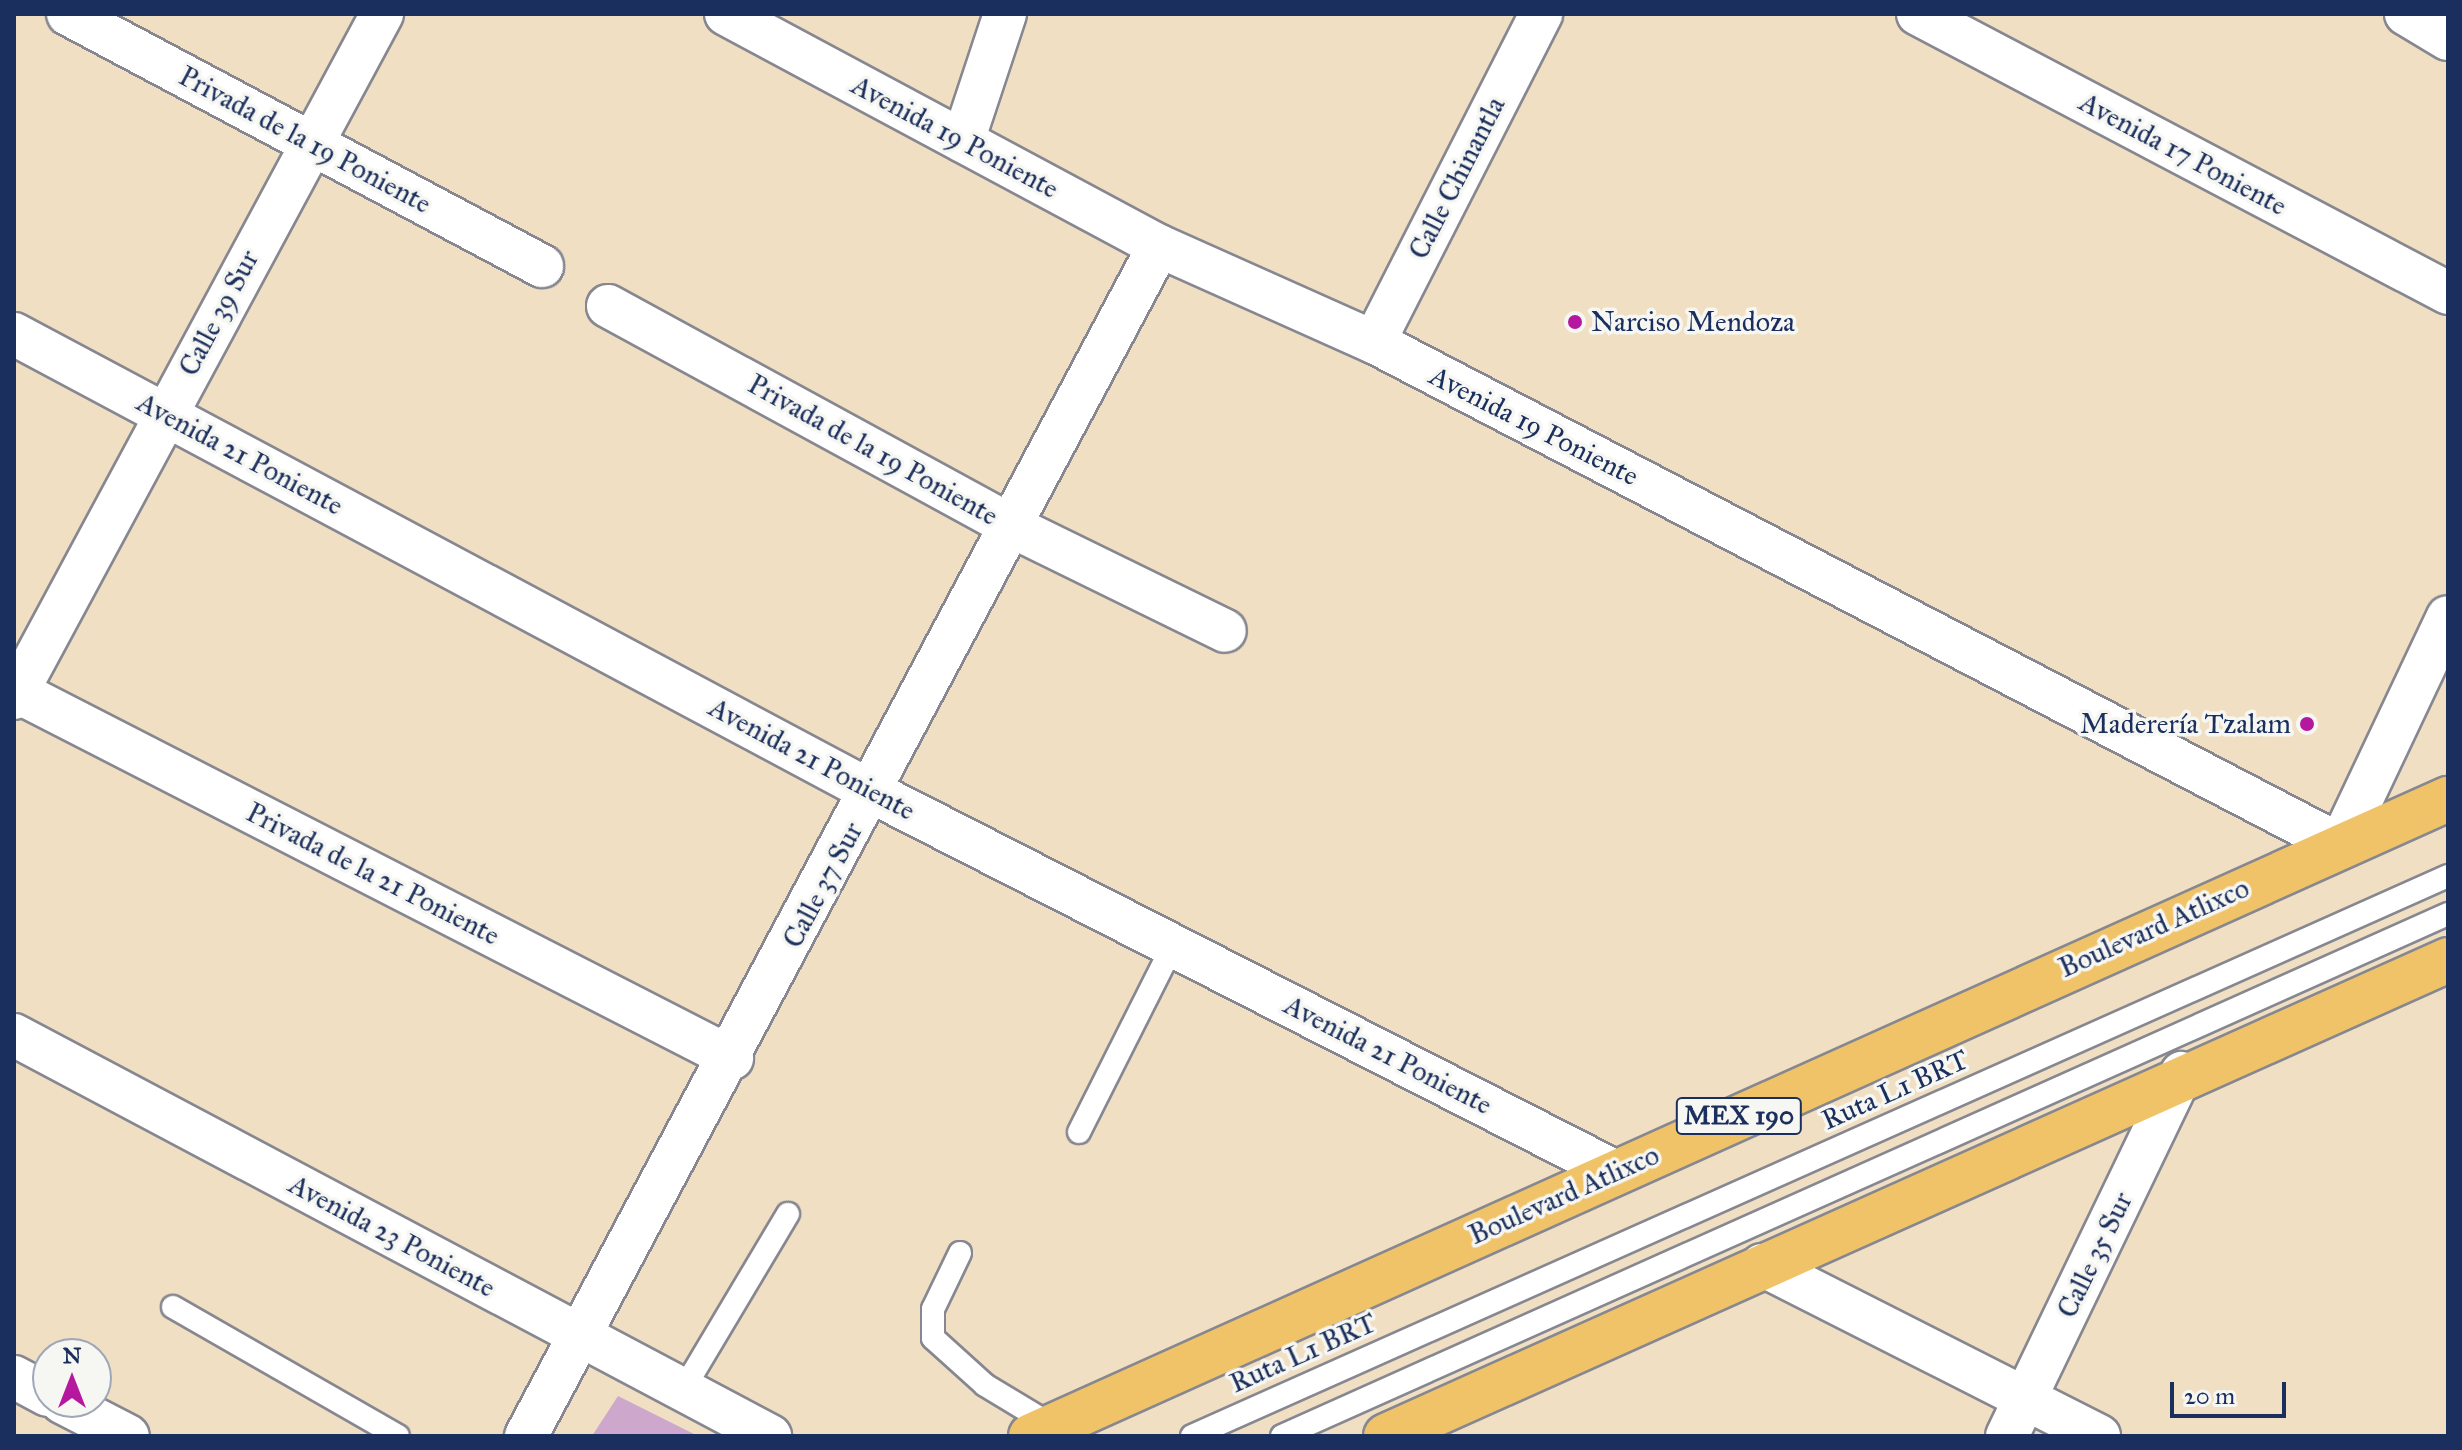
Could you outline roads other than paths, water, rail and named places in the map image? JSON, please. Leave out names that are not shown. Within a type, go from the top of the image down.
[{"type":"main road","name":"Boulevard Atlixco","points":[[1042,1431],[2448,799]]},
{"type":"main road","points":[[1386,1436],[2182,1073],[2448,960]]},
{"type":"street","name":"Privada de la 19 Poniente","points":[[68,14],[542,266]]},
{"type":"street","name":"Calle 39 Sur","points":[[15,693],[310,142],[382,14]]},
{"type":"street","name":"Avenida 19 Poniente","points":[[726,14],[1159,246],[1374,342],[2340,845]]},
{"type":"street","points":[[963,141],[1005,14]]},
{"type":"street","name":"Calle Chinantla","points":[[1374,342],[1541,14]]},
{"type":"street","name":"Avenida 17 Poniente","points":[[1918,14],[2448,293]]},
{"type":"street","points":[[2406,14],[2448,39]]},
{"type":"street","name":"Calle 37 Sur","points":[[526,1436],[578,1334],[732,1058],[1159,246]]},
{"type":"street","name":"Privada de la 19 Poniente","points":[[608,306],[1011,526],[1225,631]]},
{"type":"street","name":"Avenida 21 Poniente","points":[[14,334],[872,792],[1616,1172]]},
{"type":"street","points":[[2340,845],[2448,617]]},
{"type":"street","name":"Privada de la 21 Poniente","points":[[15,693],[732,1058]]},
{"type":"street","name":"Avenida 23 Poniente","points":[[14,1035],[770,1436]]},
{"type":"street","name":"Calle 35 Sur","points":[[2007,1436],[2182,1073]]},
{"type":"street","points":[[1762,1265],[2028,1397],[2099,1436]]},
{"type":"street","points":[[14,1377],[32,1387]]},
{"type":"street","points":[[93,1418],[128,1436]]},
{"type":"lane","name":"Ruta L1 BRT","points":[[1192,1436],[2448,876]]},
{"type":"lane","points":[[1282,1436],[2448,914]]},
{"type":"lane","points":[[1079,1132],[1173,945]]},
{"type":"lane","points":[[683,1390],[788,1214]]},
{"type":"lane","points":[[960,1253],[933,1309],[933,1338],[973,1376],[1042,1431]]},
{"type":"lane","points":[[173,1307],[398,1436]]},
{"type":"place","name":"Narciso Mendoza","points":[[1575,322]]},
{"type":"place","name":"Maderería Tzalam","points":[[2307,724]]}]
